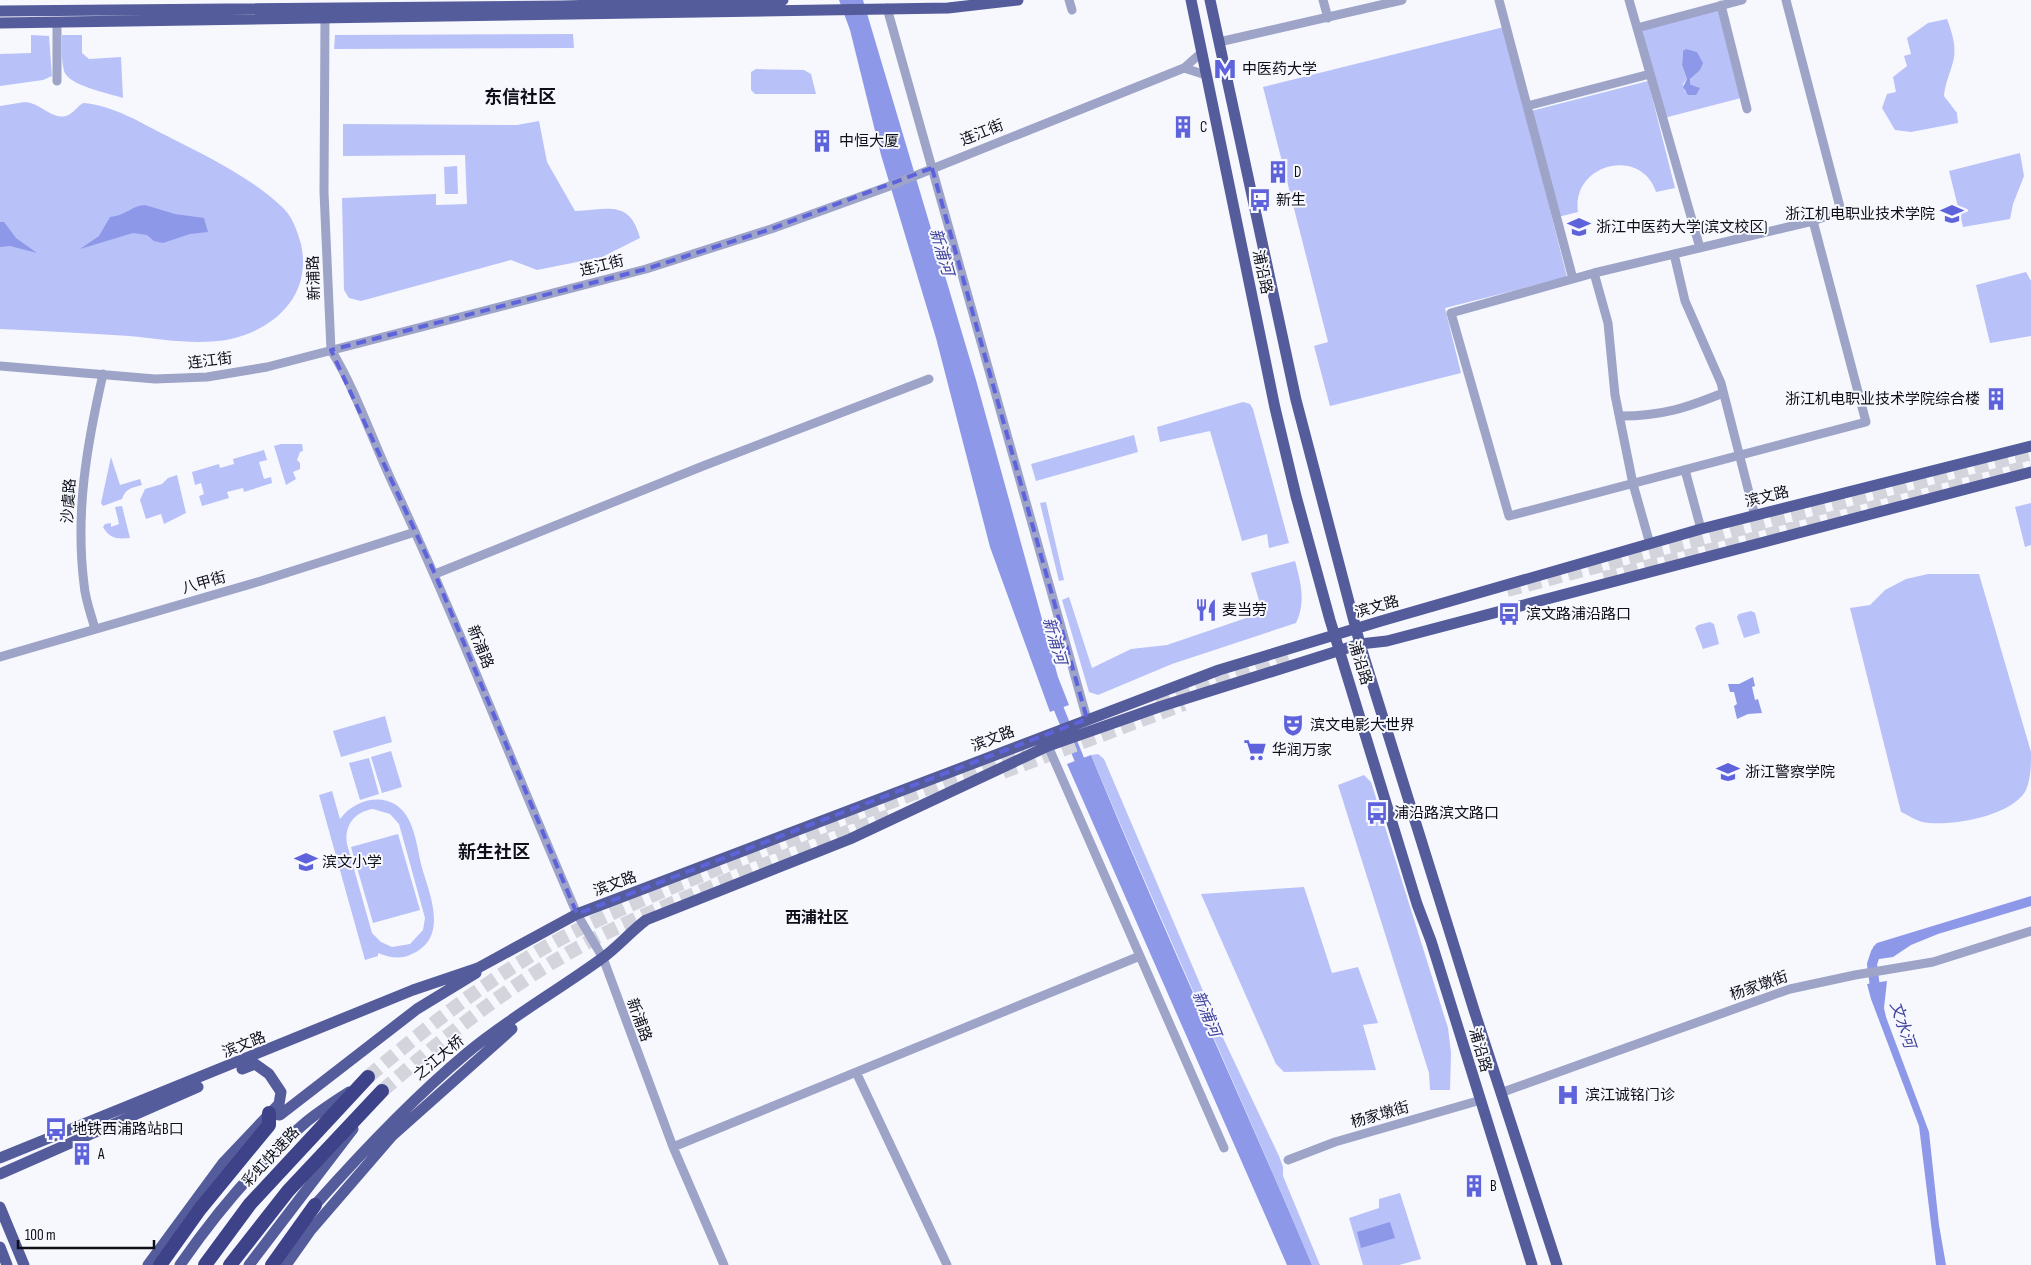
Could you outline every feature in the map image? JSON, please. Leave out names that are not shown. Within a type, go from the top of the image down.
[{"type":"highway","name":"彩虹快速路","points":[[205,1265],[250,1204],[363,1081]]},
{"type":"highway","points":[[230,1265],[264,1219],[332,1142],[382,1091]]},
{"type":"highway","points":[[160,1265],[195,1216],[252,1143],[269,1125],[269,1113]]},
{"type":"highway","points":[[272,1265],[315,1205]]},
{"type":"main road","points":[[0,23],[324,17],[783,0]]},
{"type":"main road","points":[[596,6],[839,9],[948,8],[1018,0]]},
{"type":"main road","name":"浦沿路","points":[[1191,0],[1275,408],[1308,544],[1417,904],[1431,941],[1532,1265]]},
{"type":"main road","name":"浦沿路","points":[[1210,0],[1296,400],[1360,644],[1474,1010],[1503,1092],[1555,1264]]},
{"type":"main road","points":[[0,11],[563,7]]},
{"type":"main road","name":"滨文路","points":[[603,958],[629,933],[646,920],[850,839],[1087,719],[1219,670],[1357,628],[1701,529],[2031,446]]},
{"type":"main road","name":"滨文路","points":[[0,1158],[254,1057],[413,990],[478,968],[577,914],[1046,741],[1096,729],[1360,644],[1388,641],[2031,472]]},
{"type":"main road","points":[[269,1113],[280,1116],[417,1009],[525,944]]},
{"type":"main road","name":"之江大桥","points":[[315,1205],[370,1143],[410,1103],[469,1052],[603,958]]},
{"type":"main road","points":[[286,1265],[310,1231],[392,1136],[552,993]]},
{"type":"main road","points":[[0,1174],[255,1064],[269,1074],[281,1092],[279,1104],[223,1164],[148,1265]]},
{"type":"main road","points":[[180,1265],[223,1208],[259,1165],[306,1122],[363,1081]]},
{"type":"main road","points":[[249,1265],[382,1091]]},
{"type":"main road","points":[[0,1207],[24,1265]]},
{"type":"main road","points":[[0,1247],[7,1265]]},
{"type":"street","points":[[1069,0],[1072,10]]},
{"type":"street","points":[[1323,0],[1328,18]]},
{"type":"street","points":[[1219,42],[1402,0]]},
{"type":"street","points":[[1499,0],[1573,279]]},
{"type":"street","points":[[1629,0],[1700,248]]},
{"type":"street","points":[[1637,28],[1742,0]]},
{"type":"street","points":[[1786,0],[1840,211],[1813,221],[1594,273],[1451,313],[1509,516],[1866,422],[1813,221]]},
{"type":"street","points":[[1721,5],[1747,109]]},
{"type":"street","points":[[887,8],[928,169],[1087,719]]},
{"type":"street","name":"新浦路","points":[[324,17],[324,192],[330,350],[341,366],[435,574],[577,914],[603,958],[672,1147],[724,1265]]},
{"type":"street","points":[[57,22],[57,82]]},
{"type":"street","name":"连江街","points":[[0,366],[155,379],[207,377],[267,367],[646,269],[771,229],[887,187],[1184,68],[1201,53]]},
{"type":"street","points":[[1184,68],[1206,75]]},
{"type":"street","points":[[1527,106],[1650,74]]},
{"type":"street","points":[[1674,254],[1685,301],[1723,393],[1755,516]]},
{"type":"street","points":[[1594,273],[1608,324],[1615,395],[1621,416],[1633,484],[1650,544]]},
{"type":"street","name":"沙虞路","points":[[95,629],[84,585],[80,515],[87,444],[103,374]]},
{"type":"street","points":[[435,574],[703,466],[930,379]]},
{"type":"street","points":[[1621,416],[1645,416],[1675,412],[1723,393]]},
{"type":"street","points":[[1684,470],[1701,529]]},
{"type":"street","name":"八甲街","points":[[0,657],[261,581],[415,532]]},
{"type":"street","points":[[1046,741],[1224,1148]]},
{"type":"street","name":"杨家墩街","points":[[1503,1092],[1790,989],[1932,962],[2031,932]]},
{"type":"street","points":[[672,1147],[1140,956]]},
{"type":"street","points":[[856,1072],[947,1265]]},
{"type":"street","name":"杨家墩街","points":[[1288,1160],[1335,1142],[1481,1100]]},
{"type":"highlighted area","points":[[932,168],[1087,719],[577,914],[435,574],[331,350],[646,269],[771,229]]},
{"type":"shaded area","points":[[839,0],[863,0],[976,380],[1058,677],[1069,705],[1050,712],[990,547],[936,338],[881,155],[850,30]]},
{"type":"shaded area","points":[[1719,10],[1741,98],[1664,118],[1642,29]],"holes":[[[1683,51],[1697,52],[1700,60],[1690,80],[1690,84],[1698,87],[1685,92],[1683,84],[1687,79],[1682,65]]]},
{"type":"shaded area","points":[[1947,19],[1954,51],[1944,96],[1957,113],[1958,123],[1911,132],[1895,130],[1882,108],[1887,94],[1896,92],[1893,77],[1907,66],[1904,56],[1911,54],[1907,38],[1928,23]]},
{"type":"shaded area","points":[[1504,27],[1567,277],[1445,308],[1461,373],[1330,406],[1314,346],[1328,342],[1263,87]]},
{"type":"shaded area","points":[[573,34],[574,48],[334,49],[335,35]]},
{"type":"shaded area","points":[[31,35],[49,36],[52,76],[43,80],[0,86],[0,54],[31,53]]},
{"type":"shaded area","points":[[62,35],[82,35],[82,53],[89,59],[121,57],[123,98],[81,85],[67,76],[62,62]]},
{"type":"shaded area","points":[[1686,49],[1697,52],[1703,63],[1700,70],[1690,79],[1690,84],[1700,88],[1696,95],[1688,95],[1683,87],[1687,79],[1682,65],[1683,51]]},
{"type":"shaded area","points":[[756,69],[804,70],[811,74],[816,94],[755,94],[751,90],[751,72]]},
{"type":"shaded area","points":[[1648,81],[1675,188],[1656,192],[1648,178],[1636,169],[1623,165],[1609,167],[1596,172],[1585,182],[1579,195],[1578,212],[1558,217],[1531,111]]},
{"type":"shaded area","points":[[25,102],[59,116],[70,114],[83,103],[94,104],[116,111],[211,159],[240,175],[267,194],[288,213],[296,228],[301,244],[303,262],[301,278],[296,293],[287,306],[263,327],[248,334],[231,339],[206,342],[0,329],[0,106]]},
{"type":"shaded area","points":[[539,121],[547,162],[575,211],[607,209],[623,212],[630,217],[636,226],[640,238],[602,257],[537,270],[511,260],[361,301],[349,298],[344,290],[342,198],[436,194],[436,205],[467,204],[465,155],[343,156],[343,124],[517,125]]},
{"type":"shaded area","points":[[2020,153],[2024,176],[2013,204],[2010,219],[1963,227],[1949,171]]},
{"type":"shaded area","points":[[457,166],[458,194],[445,194],[444,167]]},
{"type":"shaded area","points":[[145,205],[175,214],[204,218],[208,232],[190,234],[163,243],[154,241],[147,235],[133,233],[80,249],[99,236],[110,217]]},
{"type":"shaded area","points":[[0,222],[4,222],[16,238],[37,253],[10,246],[0,247]]},
{"type":"shaded area","points":[[2026,272],[2031,281],[2031,336],[1990,343],[1976,285]]},
{"type":"shaded area","points":[[1243,402],[1250,404],[1253,409],[1289,543],[1269,548],[1267,534],[1242,541],[1210,431],[1160,442],[1157,427]]},
{"type":"shaded area","points":[[1134,435],[1138,452],[1036,481],[1031,464]]},
{"type":"shaded area","points":[[302,444],[303,451],[300,452],[297,460],[300,463],[300,469],[293,472],[296,479],[286,485],[274,446]]},
{"type":"shaded area","points":[[264,450],[267,460],[259,462],[264,479],[271,477],[272,483],[244,492],[243,488],[227,492],[229,498],[202,506],[199,496],[204,494],[201,483],[195,485],[192,472],[219,464],[220,468],[234,464],[233,459]]},
{"type":"shaded area","points":[[111,457],[120,485],[140,479],[142,485],[127,491],[122,499],[103,506],[101,503]]},
{"type":"shaded area","points":[[177,475],[186,513],[164,524],[161,514],[146,519],[140,500],[145,489],[162,484],[168,478]]},
{"type":"shaded area","points":[[1046,502],[1064,580],[1059,581],[1040,503]]},
{"type":"shaded area","points":[[2031,503],[2031,545],[2025,547],[2015,507]]},
{"type":"shaded area","points":[[122,506],[130,538],[114,537],[108,534],[103,527],[105,524],[111,523],[111,527],[119,524],[115,507]]},
{"type":"shaded area","points":[[1295,561],[1301,585],[1302,600],[1296,623],[1172,664],[1098,695],[1089,692],[1062,600],[1069,597],[1092,668],[1131,649],[1167,645],[1255,615],[1260,604],[1251,573]]},
{"type":"shaded area","points":[[1928,574],[1979,574],[2031,752],[2031,768],[2028,783],[2025,792],[2017,801],[1992,814],[1947,823],[1922,822],[1901,812],[1850,608],[1870,605],[1885,590],[1906,579]]},
{"type":"shaded area","points":[[1751,611],[1755,613],[1760,633],[1744,638],[1737,617],[1739,614]]},
{"type":"shaded area","points":[[1710,622],[1714,624],[1719,644],[1703,649],[1695,628],[1698,625]]},
{"type":"shaded area","points":[[1753,677],[1755,686],[1752,687],[1755,700],[1758,699],[1762,713],[1748,714],[1737,719],[1734,706],[1737,704],[1734,692],[1730,692],[1728,684],[1739,684]]},
{"type":"shaded area","points":[[385,716],[392,742],[341,757],[333,731]]},
{"type":"shaded area","points":[[391,751],[402,787],[382,793],[371,757]]},
{"type":"shaded area","points":[[1098,754],[1104,759],[1224,1040],[1279,1156],[1283,1167],[1283,1176],[1320,1265],[1312,1265],[1146,883],[1091,755]]},
{"type":"shaded area","points":[[1091,755],[1312,1265],[1287,1265],[1067,764]]},
{"type":"shaded area","points":[[369,758],[379,794],[360,800],[349,763]]},
{"type":"shaded area","points":[[1364,775],[1371,782],[1448,1028],[1451,1053],[1450,1090],[1430,1090],[1429,1073],[1338,785]]},
{"type":"shaded area","points":[[332,791],[340,819],[347,811],[365,801],[385,800],[402,810],[409,820],[434,914],[434,926],[431,936],[424,946],[414,953],[396,958],[378,953],[378,956],[365,960],[319,795]],"holes":[[[373,809],[390,814],[399,824],[425,918],[423,930],[410,944],[392,947],[381,942],[372,933],[346,837],[349,826],[360,813]]]},
{"type":"shaded area","points":[[398,834],[420,910],[373,923],[351,847]]},
{"type":"shaded area","points":[[1304,887],[1332,973],[1358,967],[1378,1023],[1363,1025],[1376,1070],[1284,1072],[1276,1064],[1201,894]]},
{"type":"shaded area","points":[[2031,896],[2031,906],[1938,934],[1911,945],[1893,957],[1872,960],[1873,947],[1877,943]]},
{"type":"shaded area","points":[[1887,981],[1884,1008],[1886,1017],[1929,1132],[1939,1225],[1946,1265],[1936,1265],[1919,1126],[1867,984]]},
{"type":"shaded area","points":[[1400,1193],[1421,1259],[1399,1265],[1363,1265],[1349,1218],[1379,1208],[1379,1199]]},
{"type":"shaded area","points":[[1390,1222],[1395,1238],[1361,1248],[1357,1232]]},
{"type":"waterway","name":"新浦河","points":[[1054,697],[1084,771]]},
{"type":"waterway","name":"文水河","points":[[1876,995],[1872,964],[1876,952],[1880,951]]},
{"type":"tunnel","points":[[1507,590],[2031,453]]},
{"type":"tunnel","points":[[1604,578],[2031,466]]},
{"type":"tunnel","points":[[1157,703],[1287,654]]},
{"type":"tunnel","points":[[1003,772],[1184,704]]},
{"type":"tunnel","points":[[368,1077],[474,993],[542,949],[586,926],[724,866],[1025,752]]},
{"type":"tunnel","points":[[382,1091],[478,1013],[554,961],[581,946],[660,908],[823,841],[892,815]]},
{"type":"place","name":"中医药大学","points":[[1225,69]]},
{"type":"place","name":"C","points":[[1183,127]]},
{"type":"place","name":"中恒大厦","points":[[822,141]]},
{"type":"place","name":"D","points":[[1278,172]]},
{"type":"place","name":"新生","points":[[1260,200]]},
{"type":"place","name":"浙江机电职业技术学院","points":[[1952,214]]},
{"type":"place","name":"浙江中医药大学(滨文校区)","points":[[1579,227]]},
{"type":"place","name":"浙江机电职业技术学院综合楼","points":[[1996,399]]},
{"type":"place","name":"麦当劳","points":[[1206,610]]},
{"type":"place","name":"滨文路浦沿路口","points":[[1509,614]]},
{"type":"place","name":"滨文电影大世界","points":[[1293,725]]},
{"type":"place","name":"华润万家","points":[[1255,750]]},
{"type":"place","name":"浙江警察学院","points":[[1728,772]]},
{"type":"place","name":"浦沿路滨文路口","points":[[1377,813]]},
{"type":"place","name":"滨文小学","points":[[306,862]]},
{"type":"place","name":"滨江诚铭门诊","points":[[1568,1095]]},
{"type":"place","name":"地铁西浦路站B口","points":[[56,1129]]},
{"type":"place","name":"A","points":[[82,1154]]},
{"type":"place","name":"B","points":[[1474,1186]]},
{"type":"district","name":"东信社区","points":[[520,97]]},
{"type":"district","name":"新生社区","points":[[494,852]]},
{"type":"district","name":"西浦社区","points":[[817,918]]}]
